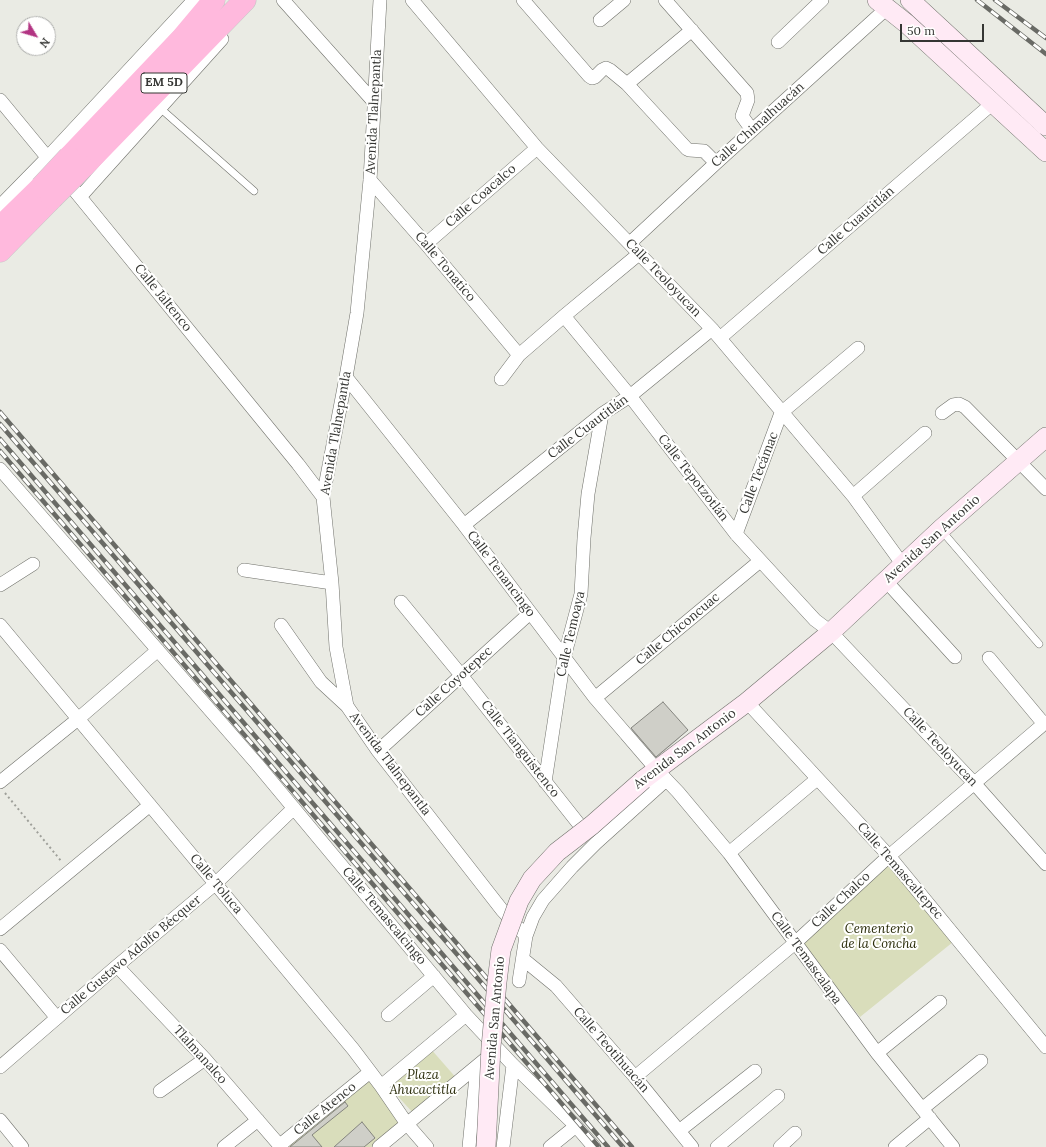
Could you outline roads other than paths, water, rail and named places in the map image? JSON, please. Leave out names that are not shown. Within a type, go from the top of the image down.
[{"type":"highway","name":"EM 5D","points":[[0,251],[46,192],[67,160],[182,38],[214,0]]},
{"type":"highway","name":"EM 5D","points":[[67,160],[244,0]]},
{"type":"highway","name":"EM 5D","points":[[0,227],[46,192]]},
{"type":"main road","points":[[910,0],[1046,126]]},
{"type":"main road","points":[[882,4],[1046,152]]},
{"type":"main road","name":"Avenida San Antonio","points":[[486,1147],[491,1047],[501,950],[518,901],[532,879],[557,852],[655,777],[831,632],[941,529],[1046,437]]},
{"type":"street","points":[[0,206],[67,160],[194,0]]},
{"type":"street","points":[[80,197],[256,0]]},
{"type":"street","points":[[283,0],[374,102]]},
{"type":"street","name":"Avenida Tlalnepantla","points":[[380,0],[370,180],[357,313],[323,497],[332,583],[336,647],[347,706],[378,751],[502,910],[526,936]]},
{"type":"street","name":"Calle Teoloyucan","points":[[412,0],[536,148],[630,243],[716,334],[853,496],[903,564]]},
{"type":"street","points":[[523,0],[589,76],[592,78],[595,77],[606,68],[610,70],[627,84],[687,149],[704,151],[716,163]]},
{"type":"street","points":[[600,20],[624,0]]},
{"type":"street","points":[[665,0],[747,93],[748,100],[742,116],[752,130]]},
{"type":"street","points":[[778,42],[822,0]]},
{"type":"street","name":"Calle Chimalhuacán","points":[[630,243],[752,130],[882,4]]},
{"type":"street","points":[[627,84],[692,30]]},
{"type":"street","name":"Calle Jaltenco","points":[[0,100],[67,160],[80,197],[293,458],[323,497]]},
{"type":"street","name":"Calle Cuautitlán","points":[[464,525],[602,414],[630,396],[716,334],[993,103]]},
{"type":"street","name":"Calle Coacalco","points":[[426,244],[536,148]]},
{"type":"street","name":"Calle Tonatico","points":[[370,180],[426,244],[519,356]]},
{"type":"street","points":[[500,378],[519,356],[564,316],[640,254]]},
{"type":"street","name":"Calle Tepotzotlán","points":[[564,316],[630,396],[736,534],[815,620],[831,632]]},
{"type":"street","points":[[782,413],[858,348]]},
{"type":"street","name":"Calle Tenancingo","points":[[346,377],[464,525],[655,777]]},
{"type":"street","points":[[942,413],[954,405],[959,404],[965,407],[1046,489]]},
{"type":"street","name":"Calle Tecámac","points":[[736,534],[782,413]]},
{"type":"street","name":"Calle Temoaya","points":[[545,782],[564,658],[581,594],[588,494],[602,414]]},
{"type":"street","points":[[853,496],[925,434]]},
{"type":"street","name":"Calle Temascalcingo","points":[[2,475],[257,764],[466,1015],[513,1065],[576,1126],[594,1147]]},
{"type":"street","name":"Calle Chiconcuac","points":[[595,698],[760,561]]},
{"type":"street","points":[[0,586],[32,564]]},
{"type":"street","points":[[244,570],[332,583]]},
{"type":"street","points":[[886,581],[955,657]]},
{"type":"street","name":"Calle Tianguistenco","points":[[401,602],[578,823]]},
{"type":"street","name":"Calle Coyotepec","points":[[378,751],[530,613]]},
{"type":"street","name":"Calle Toluca","points":[[0,625],[353,1049],[407,1124],[427,1147]]},
{"type":"street","points":[[280,625],[321,682],[347,706]]},
{"type":"street","name":"Calle Teoloyucan","points":[[831,632],[974,783],[1046,864]]},
{"type":"street","points":[[2,788],[78,719],[158,650]]},
{"type":"street","points":[[989,658],[1045,723]]},
{"type":"street","name":"Calle Temascaltepec","points":[[747,702],[889,856],[1046,1046]]},
{"type":"street","name":"Calle Chalco","points":[[635,1077],[795,943],[889,856],[1045,723]]},
{"type":"street","name":"Calle Temascalapa","points":[[655,777],[729,853],[877,1053],[953,1147]]},
{"type":"street","name":"Avenida San Antonio","points":[[519,981],[526,936],[533,917],[543,900],[655,777]]},
{"type":"street","points":[[729,853],[817,779]]},
{"type":"street","points":[[0,929],[150,805]]},
{"type":"street","name":"Calle Gustavo Adolfo Bécquer","points":[[0,1068],[117,966],[215,884],[294,808]]},
{"type":"street","points":[[0,950],[57,1018]]},
{"type":"street","name":"Calle Teotihuacán","points":[[523,959],[556,986],[635,1077],[692,1147]]},
{"type":"street","name":"Tlalmanalco","points":[[117,966],[205,1059],[280,1146]]},
{"type":"street","points":[[388,1015],[434,976]]},
{"type":"street","points":[[877,1053],[940,1002]]},
{"type":"street","points":[[381,1086],[466,1015]]},
{"type":"street","points":[[379,1147],[498,1049]]},
{"type":"street","points":[[160,1091],[205,1059]]},
{"type":"street","points":[[895,1147],[926,1114],[981,1061]]},
{"type":"street","name":"Avenida San Antonio","points":[[503,1147],[513,1065]]},
{"type":"street","name":"Avenida San Antonio","points":[[469,1147],[477,1066]]},
{"type":"street","points":[[679,1131],[755,1071]]},
{"type":"street","name":"Calle Atenco","points":[[280,1146],[370,1072]]},
{"type":"street","points":[[717,1147],[778,1096]]},
{"type":"street","points":[[0,1120],[22,1147]]},
{"type":"street","points":[[224,1147],[258,1120]]},
{"type":"street","points":[[550,1147],[576,1126]]},
{"type":"street","points":[[780,1147],[795,1133]]},
{"type":"lane","points":[[160,108],[254,191]]},
{"type":"lane","points":[[941,529],[1039,644]]},
{"type":"railway","points":[[977,0],[1046,54]]},
{"type":"railway","points":[[995,0],[1046,38]]},
{"type":"railway","points":[[0,412],[632,1147]]},
{"type":"railway","points":[[0,424],[623,1147]]},
{"type":"railway","points":[[0,439],[608,1147]]},
{"type":"railway","points":[[0,451],[599,1147]]},
{"type":"park label","name":"Cementerio de la Concha","points":[[879,936]]},
{"type":"park label","name":"Plaza Ahucactitla","points":[[423,1082]]}]
